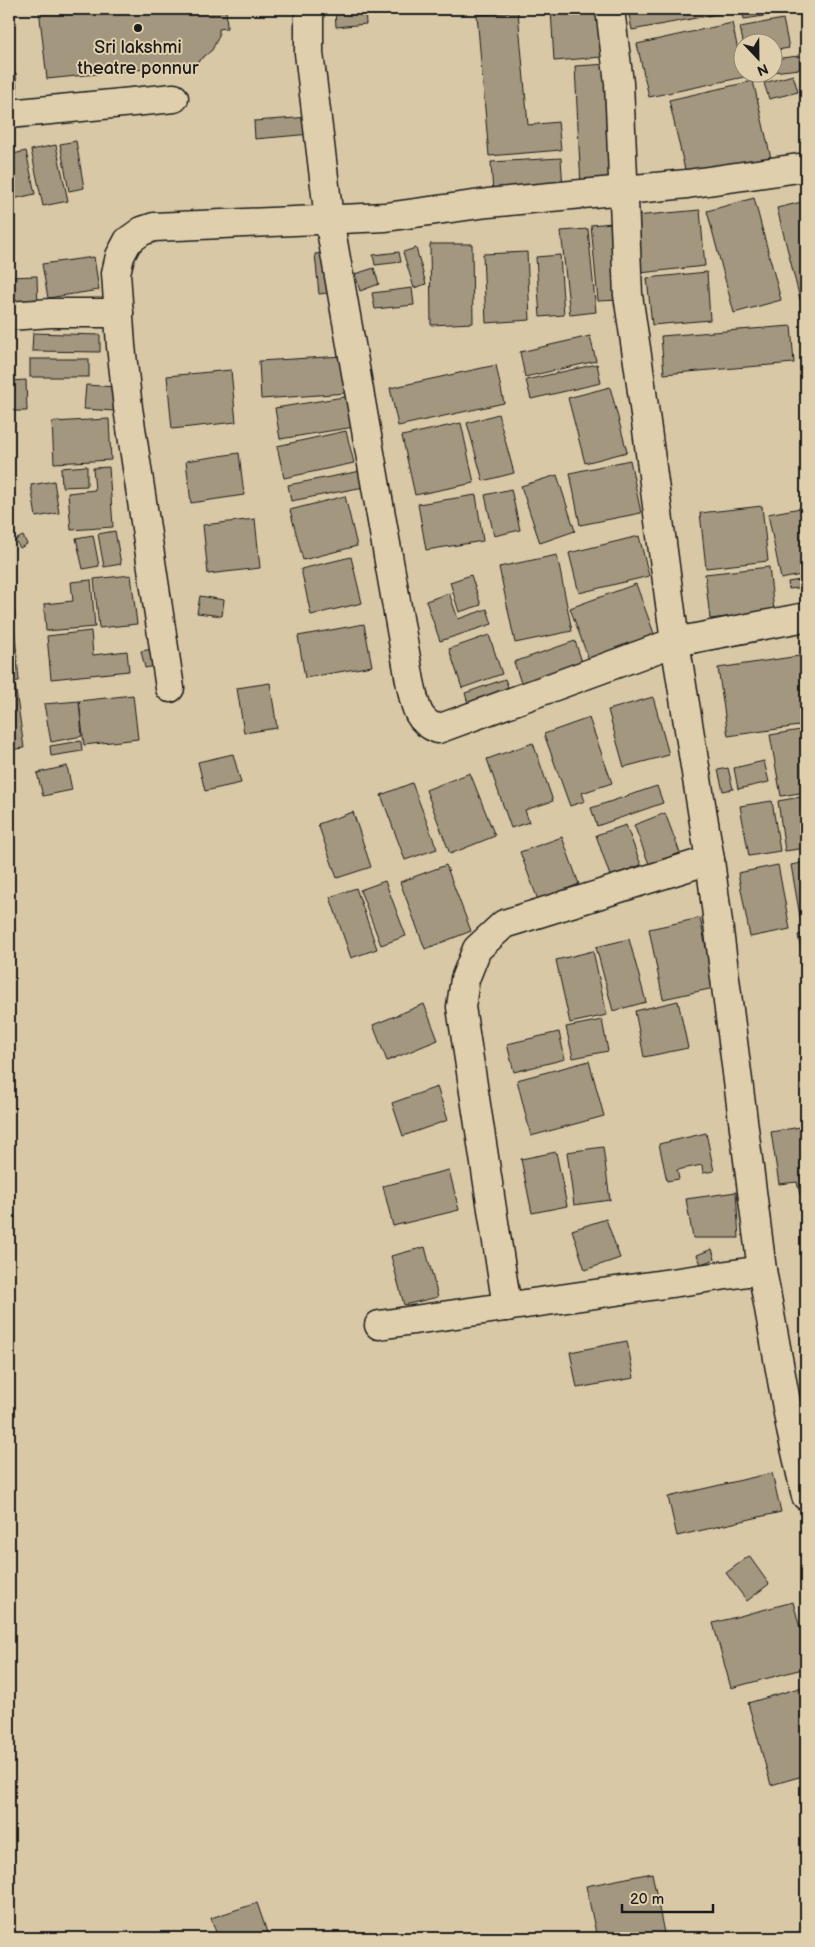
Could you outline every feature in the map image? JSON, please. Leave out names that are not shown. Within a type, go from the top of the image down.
[{"type":"street","points":[[309,9],[309,53],[329,219],[410,681],[418,714],[428,726],[438,729],[675,642],[806,617]]},
{"type":"street","points":[[610,9],[619,84],[628,296],[675,642],[710,860],[762,1270],[791,1430],[806,1496]]},
{"type":"street","points":[[9,114],[174,98]]},
{"type":"street","points":[[170,688],[128,408],[119,313],[116,273],[120,256],[128,241],[142,232],[163,227],[386,217],[488,203],[688,184],[806,167]]},
{"type":"street","points":[[9,316],[51,313],[119,313]]},
{"type":"street","points":[[507,1307],[461,1008],[465,978],[477,949],[504,924],[710,860]]},
{"type":"street","points":[[379,1325],[762,1270]]},
{"type":"building","points":[[39,9],[226,9],[227,28],[219,29],[219,36],[212,50],[195,64],[47,79]]},
{"type":"building","points":[[335,9],[365,9],[366,24],[336,27]]},
{"type":"building","points":[[551,9],[599,9],[602,57],[554,61]]},
{"type":"building","points":[[628,9],[722,9],[723,13],[632,30]]},
{"type":"building","points":[[742,9],[791,9],[791,12],[744,19]]},
{"type":"building","points":[[518,12],[528,125],[558,122],[561,150],[489,156],[477,15]]},
{"type":"building","points":[[783,19],[789,48],[782,49],[782,32],[741,32],[740,27]]},
{"type":"building","points":[[732,23],[734,32],[732,32],[732,80],[649,97],[637,44]]},
{"type":"building","points":[[13,39],[14,69],[9,69],[9,40]]},
{"type":"building","points":[[799,56],[800,69],[782,71],[782,58]]},
{"type":"building","points":[[609,64],[616,185],[581,187],[575,66]]},
{"type":"building","points":[[16,73],[17,95],[9,95],[9,74]]},
{"type":"building","points":[[793,75],[798,92],[769,99],[764,83],[782,82],[782,78]]},
{"type":"building","points":[[753,82],[773,167],[686,174],[669,100]]},
{"type":"building","points":[[310,117],[311,134],[255,139],[254,121]]},
{"type":"building","points":[[76,141],[84,188],[69,191],[60,144]]},
{"type":"building","points":[[56,145],[68,201],[43,206],[31,150]]},
{"type":"building","points":[[26,151],[35,194],[13,199],[9,179],[9,155]]},
{"type":"building","points":[[561,158],[563,189],[493,194],[491,162]]},
{"type":"building","points":[[754,198],[781,300],[734,313],[707,211]]},
{"type":"building","points":[[806,201],[806,306],[802,307],[777,208]]},
{"type":"building","points":[[700,210],[705,266],[640,273],[635,216]]},
{"type":"building","points":[[612,223],[619,300],[598,301],[591,225]]},
{"type":"building","points":[[588,229],[596,312],[570,315],[561,231]]},
{"type":"building","points":[[430,244],[472,244],[473,323],[431,325]]},
{"type":"building","points":[[416,248],[426,284],[414,288],[403,252]]},
{"type":"building","points":[[330,252],[335,292],[319,294],[315,254]]},
{"type":"building","points":[[399,252],[401,262],[375,265],[373,255]]},
{"type":"building","points":[[527,252],[530,320],[486,323],[483,254]]},
{"type":"building","points":[[560,255],[564,315],[540,317],[536,257]]},
{"type":"building","points":[[94,257],[99,290],[48,298],[42,264]]},
{"type":"building","points":[[374,268],[379,284],[360,291],[355,274]]},
{"type":"building","points":[[707,272],[710,320],[652,325],[647,278]]},
{"type":"building","points":[[37,276],[38,313],[9,314],[9,277]]},
{"type":"building","points":[[412,288],[414,305],[375,309],[372,293]]},
{"type":"building","points":[[791,326],[794,363],[664,374],[661,336]]},
{"type":"building","points":[[33,333],[100,335],[100,352],[32,351]]},
{"type":"building","points":[[590,336],[596,361],[525,377],[520,352]]},
{"type":"building","points":[[344,356],[347,393],[261,399],[259,361]]},
{"type":"building","points":[[30,359],[89,359],[89,377],[30,377]]},
{"type":"building","points":[[597,364],[601,383],[531,399],[526,380]]},
{"type":"building","points":[[496,365],[504,403],[398,426],[390,388]]},
{"type":"building","points":[[231,370],[236,422],[172,429],[167,376]]},
{"type":"building","points":[[26,380],[27,411],[11,411],[10,381]]},
{"type":"building","points":[[86,385],[116,387],[114,411],[84,409]]},
{"type":"building","points":[[610,387],[627,452],[585,463],[568,398]]},
{"type":"building","points":[[350,396],[354,427],[280,439],[275,408]]},
{"type":"building","points":[[498,414],[514,473],[483,481],[467,423]]},
{"type":"building","points":[[109,419],[111,460],[54,463],[52,422]]},
{"type":"building","points":[[461,423],[474,483],[415,495],[402,436]]},
{"type":"building","points":[[346,431],[354,463],[284,478],[277,446]]},
{"type":"building","points":[[239,453],[244,495],[191,503],[186,461]]},
{"type":"building","points":[[630,460],[641,513],[580,525],[570,473]]},
{"type":"building","points":[[87,466],[87,486],[62,487],[61,468]]},
{"type":"building","points":[[109,467],[113,527],[71,530],[68,493],[95,490],[93,468]]},
{"type":"building","points":[[361,471],[364,487],[291,501],[288,485]]},
{"type":"building","points":[[557,475],[575,531],[540,543],[521,486]]},
{"type":"building","points":[[54,481],[59,513],[36,517],[31,485]]},
{"type":"building","points":[[511,489],[520,530],[494,536],[485,495]]},
{"type":"building","points":[[476,495],[483,541],[426,550],[418,504]]},
{"type":"building","points":[[345,496],[357,546],[303,560],[290,510]]},
{"type":"building","points":[[762,506],[768,561],[706,568],[700,513]]},
{"type":"building","points":[[806,507],[806,574],[781,579],[768,514]]},
{"type":"building","points":[[255,519],[260,568],[208,574],[203,525]]},
{"type":"building","points":[[115,531],[121,564],[104,567],[98,534]]},
{"type":"building","points":[[93,535],[99,566],[83,569],[76,538]]},
{"type":"building","points":[[23,536],[27,544],[20,548],[15,540]]},
{"type":"building","points":[[639,536],[649,576],[579,593],[569,553]]},
{"type":"building","points":[[557,555],[572,631],[515,643],[499,567]]},
{"type":"building","points":[[351,557],[362,603],[311,615],[301,569]]},
{"type":"building","points":[[769,567],[774,611],[710,619],[705,574]]},
{"type":"building","points":[[9,573],[15,617],[9,618]]},
{"type":"building","points":[[131,575],[137,624],[99,628],[94,579]]},
{"type":"building","points":[[471,575],[481,605],[459,612],[450,582]]},
{"type":"building","points":[[806,579],[806,587],[789,589],[788,582]]},
{"type":"building","points":[[91,580],[95,627],[46,631],[44,604],[73,601],[71,582]]},
{"type":"building","points":[[636,584],[656,639],[590,663],[570,608]]},
{"type":"building","points":[[449,593],[458,619],[487,609],[492,624],[440,641],[426,601]]},
{"type":"building","points":[[200,596],[224,600],[222,616],[197,613]]},
{"type":"building","points":[[14,624],[19,681],[9,682],[9,625]]},
{"type":"building","points":[[364,624],[372,666],[305,678],[298,636]]},
{"type":"building","points":[[91,631],[93,655],[127,651],[129,671],[51,679],[47,636]]},
{"type":"building","points":[[489,635],[502,674],[462,688],[449,649]]},
{"type":"building","points":[[575,641],[584,668],[523,689],[514,662]]},
{"type":"building","points":[[159,648],[162,665],[145,668],[141,651]]},
{"type":"building","points":[[806,655],[806,725],[728,736],[718,668]]},
{"type":"building","points":[[505,679],[510,692],[469,707],[465,693]]},
{"type":"building","points":[[270,683],[277,728],[244,733],[237,688]]},
{"type":"building","points":[[15,684],[24,748],[9,750],[9,685]]},
{"type":"building","points":[[133,695],[138,739],[84,745],[79,701]]},
{"type":"building","points":[[653,697],[669,755],[624,767],[608,710]]},
{"type":"building","points":[[79,701],[82,736],[51,742],[44,704]]},
{"type":"building","points":[[589,718],[612,783],[582,793],[585,801],[570,806],[544,734]]},
{"type":"building","points":[[806,729],[806,792],[781,796],[770,735]]},
{"type":"building","points":[[81,741],[82,751],[51,756],[50,746]]},
{"type":"building","points":[[533,743],[553,801],[525,810],[529,822],[511,828],[487,759]]},
{"type":"building","points":[[233,754],[241,783],[205,791],[198,762]]},
{"type":"building","points":[[764,761],[769,782],[738,789],[734,768]]},
{"type":"building","points":[[67,766],[72,790],[43,796],[37,773]]},
{"type":"building","points":[[728,768],[733,789],[723,791],[718,770]]},
{"type":"building","points":[[470,773],[495,836],[450,854],[426,790]]},
{"type":"building","points":[[412,783],[437,849],[405,860],[381,795]]},
{"type":"building","points":[[657,786],[663,803],[597,826],[591,808]]},
{"type":"building","points":[[806,796],[806,848],[785,851],[778,801]]},
{"type":"building","points":[[772,801],[780,851],[749,856],[740,806]]},
{"type":"building","points":[[353,812],[371,867],[337,878],[318,824]]},
{"type":"building","points":[[665,813],[680,853],[649,864],[634,825]]},
{"type":"building","points":[[626,825],[641,865],[610,876],[596,835]]},
{"type":"building","points":[[562,837],[579,884],[538,900],[520,852]]},
{"type":"building","points":[[806,862],[806,922],[801,922],[791,865]]},
{"type":"building","points":[[446,865],[471,931],[425,949],[400,882]]},
{"type":"building","points":[[778,865],[790,929],[750,937],[738,873]]},
{"type":"building","points":[[385,881],[406,936],[381,945],[360,890]]},
{"type":"building","points":[[356,888],[377,949],[351,958],[330,897]]},
{"type":"building","points":[[700,918],[714,988],[663,999],[649,929]]},
{"type":"building","points":[[806,933],[806,960],[803,960],[798,935]]},
{"type":"building","points":[[629,939],[646,1002],[613,1011],[596,947]]},
{"type":"building","points":[[593,951],[607,1015],[570,1023],[556,960]]},
{"type":"building","points":[[678,1001],[688,1048],[644,1057],[635,1011]]},
{"type":"building","points":[[424,1004],[438,1040],[387,1061],[373,1025]]},
{"type":"building","points":[[602,1020],[608,1051],[573,1058],[566,1027]]},
{"type":"building","points":[[559,1032],[565,1059],[514,1072],[507,1044]]},
{"type":"building","points":[[589,1061],[604,1116],[531,1136],[517,1080]]},
{"type":"building","points":[[437,1087],[448,1120],[403,1136],[392,1103]]},
{"type":"building","points":[[806,1126],[806,1194],[800,1195],[797,1182],[779,1184],[771,1132]]},
{"type":"building","points":[[706,1133],[714,1171],[703,1173],[702,1165],[677,1170],[679,1179],[667,1181],[659,1144]]},
{"type":"building","points":[[603,1147],[610,1200],[574,1205],[567,1152]]},
{"type":"building","points":[[556,1152],[567,1206],[532,1213],[521,1159]]},
{"type":"building","points":[[449,1170],[459,1210],[393,1226],[383,1186]]},
{"type":"building","points":[[736,1192],[739,1238],[693,1238],[686,1199]]},
{"type":"building","points":[[606,1219],[620,1258],[585,1270],[572,1230]]},
{"type":"building","points":[[425,1247],[438,1297],[404,1305],[391,1256]]},
{"type":"building","points":[[712,1249],[715,1259],[701,1264],[697,1255]]},
{"type":"building","points":[[627,1341],[634,1378],[577,1388],[570,1352]]},
{"type":"building","points":[[772,1473],[781,1512],[677,1536],[668,1497]]},
{"type":"building","points":[[749,1556],[769,1584],[747,1601],[726,1573]]},
{"type":"building","points":[[793,1602],[806,1650],[806,1668],[731,1688],[713,1623]]},
{"type":"building","points":[[806,1686],[806,1775],[771,1785],[748,1703]]},
{"type":"building","points":[[652,1873],[665,1938],[597,1938],[586,1886]]},
{"type":"building","points":[[257,1903],[269,1938],[218,1938],[211,1918]]},
{"type":"place","name":"Sri lakshmi theatre ponnur","points":[[138,28]]}]
